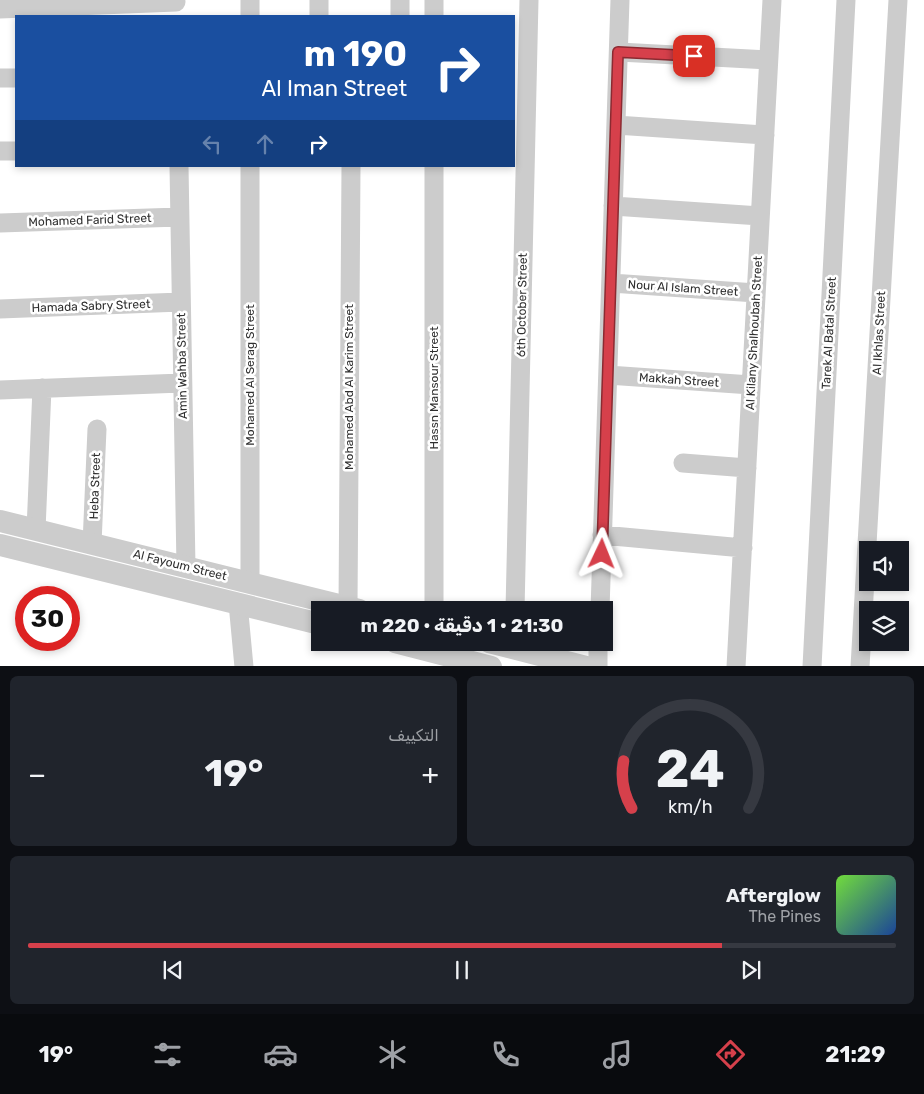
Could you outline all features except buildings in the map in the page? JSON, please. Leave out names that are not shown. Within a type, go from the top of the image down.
[{"type":"street","points":[[250,0],[250,15]]},
{"type":"street","points":[[319,0],[319,15]]},
{"type":"street","points":[[400,0],[400,15]]},
{"type":"street","points":[[434,0],[434,15]]},
{"type":"street","name":"6th October Street","points":[[514,601],[528,0]]},
{"type":"street","points":[[600,601],[620,0]]},
{"type":"street","name":"Al Kilany Shalhoubah Street","points":[[736,666],[772,0]]},
{"type":"street","name":"Tarek Al Batal Street","points":[[812,666],[846,0]]},
{"type":"street","name":"Al Ikhlas Street","points":[[860,666],[898,0]]},
{"type":"street","points":[[0,9],[176,6]]},
{"type":"street","points":[[618,52],[768,60]]},
{"type":"street","points":[[0,78],[15,78]]},
{"type":"street","points":[[616,125],[765,135]]},
{"type":"street","points":[[0,151],[15,151]]},
{"type":"street","name":"Amin Wahba Street","points":[[178,167],[186,567]]},
{"type":"street","name":"Mohamed Al Serag Street","points":[[250,167],[250,583]]},
{"type":"street","name":"Mohamed Abd Al Karim Street","points":[[351,167],[354,601]]},
{"type":"street","name":"Hassn Mansour Street","points":[[434,167],[434,601]]},
{"type":"street","points":[[613,206],[760,216]]},
{"type":"street","name":"Mohamed Farid Street","points":[[0,223],[180,216]]},
{"type":"street","name":"Nour Al Islam Street","points":[[611,283],[756,293]]},
{"type":"street","name":"Hamada Sabry Street","points":[[0,309],[181,302]]},
{"type":"street","name":"Makkah Street","points":[[608,375],[751,385]]},
{"type":"street","points":[[0,390],[182,383]]},
{"type":"street","points":[[36,530],[42,388]]},
{"type":"street","name":"Heba Street","points":[[92,544],[97,429]]},
{"type":"street","points":[[683,463],[747,468]]},
{"type":"street","name":"Al Fayoum Street","points":[[0,521],[322,601]]},
{"type":"street","points":[[602,535],[743,548]]},
{"type":"street","name":"Al Fayoum Street","points":[[0,545],[311,622]]},
{"type":"street","points":[[238,603],[244,666]]},
{"type":"street","points":[[431,651],[491,666]]},
{"type":"street","points":[[532,651],[586,666]]},
{"type":"street","points":[[598,651],[598,666]]},
{"type":"route","points":[[602,554],[618,52],[694,56]]}]
